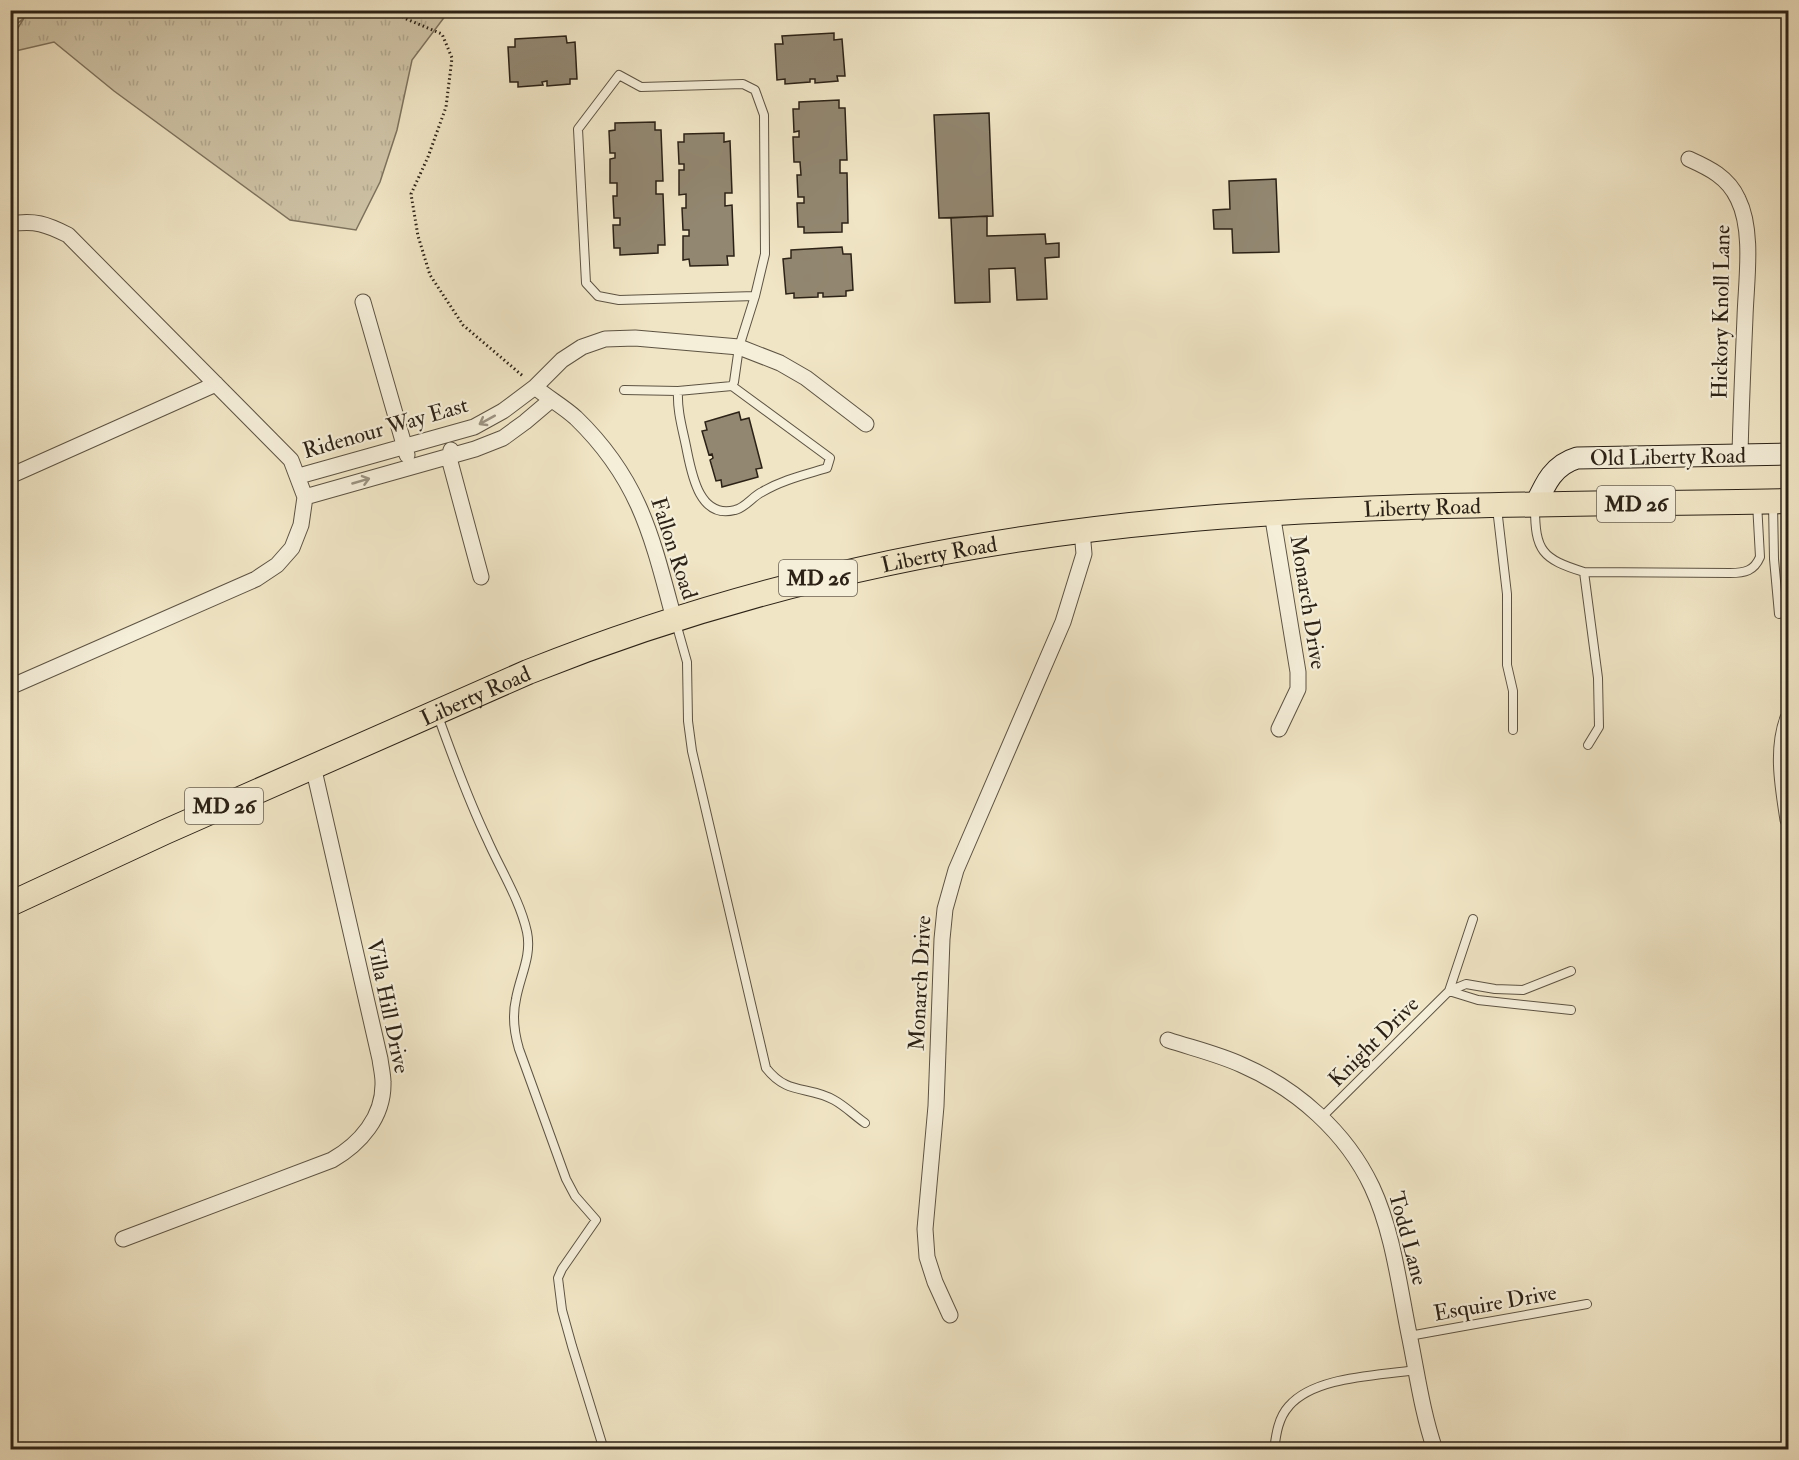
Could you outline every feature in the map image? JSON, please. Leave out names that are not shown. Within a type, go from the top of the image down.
[{"type":"main road","name":"Liberty Road","points":[[10,904],[436,711],[572,655],[674,619],[780,588],[858,569],[965,548],[1082,531],[1167,521],[1272,513],[1773,501]]},
{"type":"street","name":"Hickory Knoll Lane","points":[[1689,159],[1714,171],[1728,184],[1738,198],[1744,216],[1747,252],[1740,455]]},
{"type":"street","points":[[10,224],[27,222],[45,224],[68,235],[291,460],[299,476],[305,497],[301,525],[292,548],[278,566],[256,579],[10,687]]},
{"type":"street","points":[[363,303],[410,467]]},
{"type":"street","name":"Ridenour Way East","points":[[299,476],[474,428],[535,387],[562,360],[582,347],[605,339],[635,338],[739,347],[780,363],[806,378],[866,424]]},
{"type":"street","points":[[10,476],[216,384]]},
{"type":"street","name":"Fallon Road","points":[[535,387],[574,416],[610,454],[637,499],[652,537],[674,619]]},
{"type":"street","name":"Ridenour Way East","points":[[305,497],[449,458],[502,438],[551,400]]},
{"type":"street","points":[[455,433],[449,458],[481,576]]},
{"type":"street","name":"Old Liberty Road","points":[[1536,506],[1553,472],[1567,460],[1788,454]]},
{"type":"street","name":"Monarch Drive","points":[[1272,513],[1298,672],[1298,688],[1279,729]]},
{"type":"street","name":"Monarch Drive","points":[[950,1315],[927,1257],[925,1229],[936,1106],[945,909],[956,870],[1063,622],[1084,554],[1082,531]]},
{"type":"street","points":[[1788,718],[1782,753],[1788,820]]},
{"type":"street","name":"Villa Hill Drive","points":[[123,1239],[332,1160],[348,1151],[360,1140],[374,1121],[384,1082],[313,766]]},
{"type":"street","name":"Todd Lane","points":[[1168,1040],[1241,1064],[1279,1084],[1322,1117],[1340,1137],[1372,1188],[1384,1220],[1419,1394],[1435,1449]]},
{"type":"lane","points":[[732,386],[739,347],[755,296],[765,254],[764,115],[756,90],[743,84],[641,87],[619,75],[578,129],[586,283],[598,296],[619,300],[755,296]]},
{"type":"lane","points":[[624,390],[678,391],[732,386],[830,458],[827,468],[783,481],[758,493],[737,510],[721,511],[706,502],[694,485],[677,406],[678,391]]},
{"type":"lane","points":[[1536,506],[1535,534],[1548,556],[1560,564],[1584,572],[1730,573],[1751,570],[1757,564],[1773,501]]},
{"type":"lane","points":[[1773,501],[1774,559],[1779,614]]},
{"type":"lane","points":[[1497,506],[1508,594],[1507,665],[1513,691],[1513,730]]},
{"type":"lane","points":[[1584,572],[1598,678],[1599,727],[1588,745]]},
{"type":"lane","points":[[674,619],[687,662],[688,721],[692,751],[766,1068],[785,1086],[834,1100],[865,1123]]},
{"type":"lane","points":[[436,711],[472,808],[513,894],[527,933],[528,950],[525,968],[514,1010],[514,1031],[519,1049],[566,1179],[575,1196],[596,1220],[558,1278],[559,1292],[572,1346],[604,1449]]},
{"type":"lane","points":[[1449,991],[1473,920]]},
{"type":"lane","points":[[1449,991],[1466,984],[1495,989],[1523,990],[1571,971]]},
{"type":"lane","points":[[1449,991],[1478,1000],[1571,1010]]},
{"type":"lane","name":"Knight Drive","points":[[1322,1117],[1449,991]]},
{"type":"lane","name":"Esquire Drive","points":[[1409,1336],[1587,1304]]},
{"type":"lane","points":[[1274,1449],[1277,1430],[1288,1407],[1308,1392],[1330,1383],[1415,1370]]},
{"type":"path","points":[[396,10],[404,18],[442,34],[452,58],[446,107],[428,157],[411,194],[418,236],[430,275],[463,325],[535,387]]},
{"type":"green space","points":[[11,10],[327,10],[353,13],[368,10],[449,11],[412,60],[397,130],[380,182],[356,230],[290,220],[114,91],[54,42],[11,52],[11,39],[24,18],[11,29]]},
{"type":"building","points":[[834,33],[834,40],[842,39],[845,76],[837,76],[838,81],[815,83],[815,79],[810,79],[810,82],[785,84],[785,79],[777,80],[775,44],[783,44],[782,36]]},
{"type":"building","points":[[566,36],[567,43],[575,42],[577,79],[570,79],[570,84],[547,86],[547,81],[542,82],[543,85],[518,87],[518,82],[510,82],[508,47],[515,47],[515,39]]},
{"type":"building","points":[[839,100],[839,108],[845,108],[847,160],[840,160],[840,173],[847,173],[848,223],[842,223],[842,232],[804,233],[804,227],[798,227],[797,203],[804,203],[804,197],[798,197],[797,175],[801,175],[800,162],[794,162],[793,137],[799,137],[799,131],[794,132],[793,109],[799,109],[799,102]]},
{"type":"building","points":[[989,113],[993,216],[939,218],[934,115]]},
{"type":"building","points":[[655,122],[655,130],[661,130],[663,181],[656,181],[656,194],[663,194],[665,245],[658,245],[658,253],[620,255],[620,248],[614,248],[613,225],[620,225],[620,218],[614,218],[613,196],[617,196],[617,183],[610,183],[610,159],[615,158],[615,153],[610,153],[609,131],[615,130],[615,123]]},
{"type":"building","points":[[724,133],[724,142],[730,141],[732,193],[725,193],[725,206],[732,205],[734,256],[727,256],[728,265],[690,266],[689,259],[683,260],[683,236],[689,236],[689,230],[683,230],[682,208],[686,208],[686,194],[679,195],[679,170],[684,170],[684,164],[679,164],[678,142],[684,142],[684,134]]},
{"type":"building","points":[[1276,179],[1279,252],[1233,253],[1232,229],[1214,229],[1213,210],[1230,209],[1229,181]]},
{"type":"building","points":[[987,216],[987,236],[1045,234],[1046,244],[1059,243],[1059,257],[1045,258],[1047,299],[1017,300],[1015,268],[989,269],[990,302],[955,303],[951,218]]},
{"type":"building","points":[[842,247],[843,254],[851,254],[853,290],[846,291],[846,296],[823,297],[823,293],[818,293],[818,297],[794,298],[794,293],[786,294],[783,259],[791,258],[791,250]]},
{"type":"building","points":[[739,412],[741,420],[749,418],[762,468],[756,469],[758,477],[722,487],[721,480],[716,481],[710,460],[713,458],[712,454],[709,455],[702,431],[707,430],[705,422]]}]
